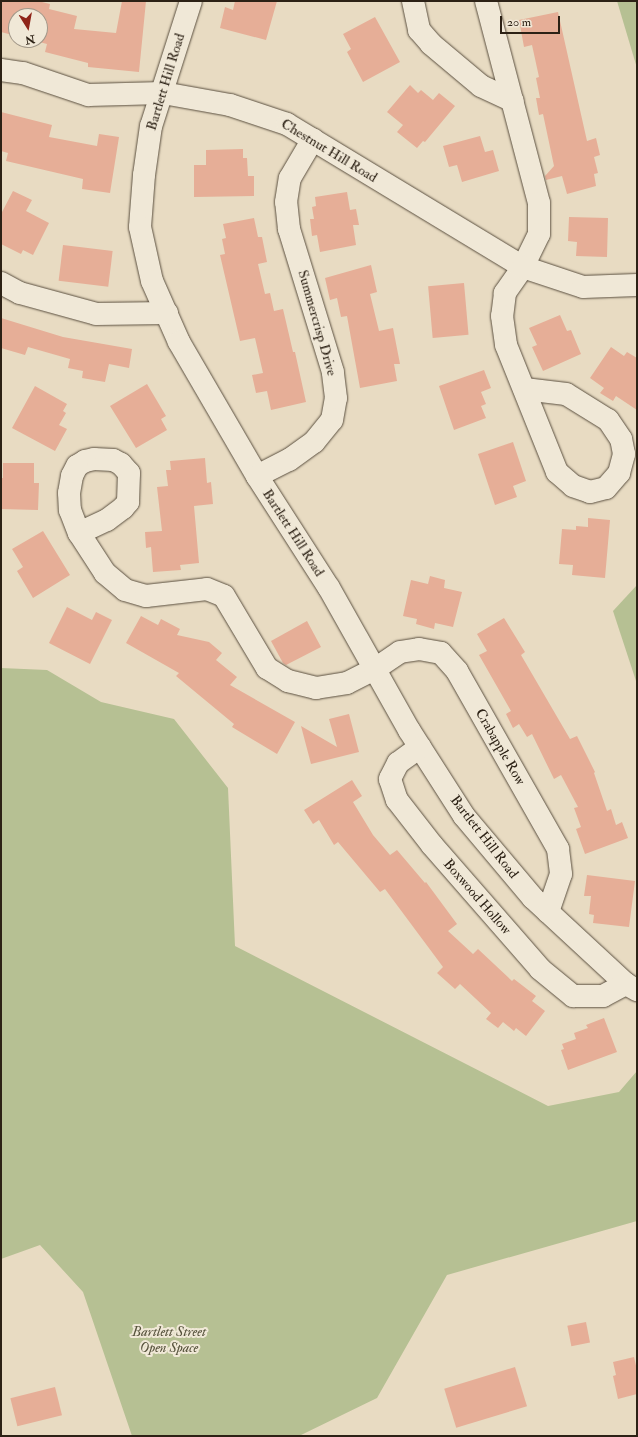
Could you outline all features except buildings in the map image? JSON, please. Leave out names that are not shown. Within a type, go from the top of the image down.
[{"type":"street","name":"Bartlett Hill Road","points":[[192,1],[163,94],[151,126],[144,175],[140,227],[152,281],[179,342],[257,476],[329,588],[420,747],[464,816],[533,898],[631,987]]},
{"type":"street","points":[[413,1],[419,30],[431,44],[482,86],[513,101]]},
{"type":"street","points":[[486,1],[539,202],[539,234],[523,267],[505,293],[502,316],[506,345],[557,472],[573,486],[590,492],[606,488],[619,473],[624,454],[621,439],[608,420],[566,394],[524,389]]},
{"type":"street","name":"Chestnut Hill Road","points":[[1,70],[23,73],[88,95],[163,94],[230,105],[287,124],[523,267],[583,287],[637,285]]},
{"type":"street","name":"Summercrisp Drive","points":[[257,476],[289,460],[314,442],[332,420],[336,398],[333,372],[289,229],[286,202],[290,178],[313,139]]},
{"type":"street","points":[[1,283],[20,293],[96,314],[167,313]]},
{"type":"street","name":"Crabapple Row","points":[[79,533],[105,573],[125,590],[146,596],[207,589],[224,596],[267,668],[288,681],[316,688],[347,683],[375,669],[400,652],[419,649],[441,653],[457,671],[558,849],[561,874],[548,912]]},
{"type":"street","name":"Boxwood Hollow","points":[[420,747],[398,763],[390,779],[397,800],[463,881],[540,969],[574,996],[603,996],[631,987]]},
{"type":"green space","points":[[617,1],[637,1],[637,68]]},
{"type":"green space","points":[[637,585],[637,684],[613,611]]},
{"type":"green space","name":"Bartlett Street Open Space","points":[[1,668],[47,670],[101,702],[174,719],[228,788],[235,946],[548,1106],[619,1092],[637,1071],[637,1221],[447,1275],[377,1398],[299,1436],[132,1436],[83,1292],[40,1245],[1,1259]]}]
